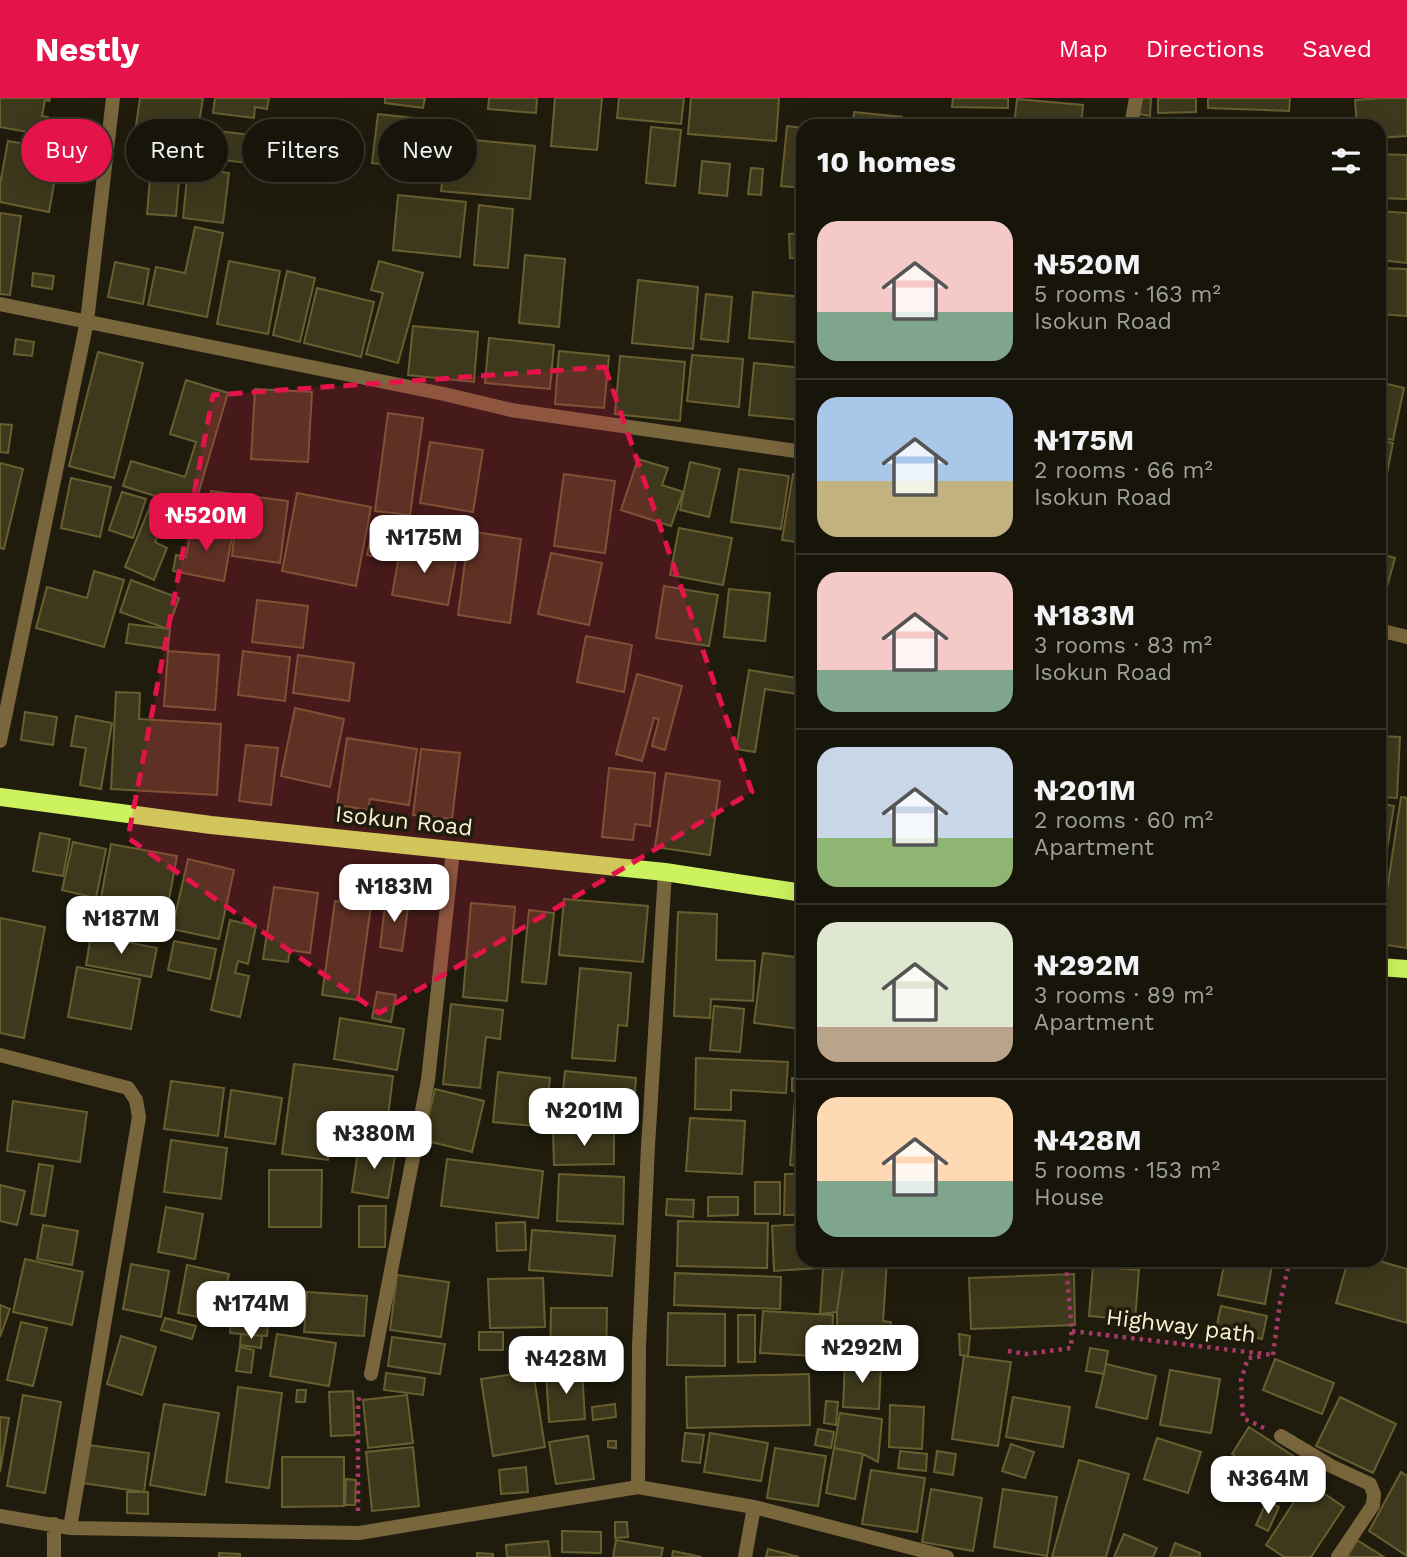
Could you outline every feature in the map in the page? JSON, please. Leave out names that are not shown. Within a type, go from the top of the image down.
[{"type":"main road","name":"Isokun Road","points":[[0,797],[211,825],[665,873],[796,892]]},
{"type":"main road","points":[[1386,968],[1407,969]]},
{"type":"street","points":[[0,741],[87,321],[113,98]]},
{"type":"street","points":[[1133,119],[1136,98]]},
{"type":"street","points":[[0,304],[511,410],[796,451]]},
{"type":"street","points":[[1386,632],[1407,636]]},
{"type":"street","points":[[371,1374],[428,1080],[453,851]]},
{"type":"street","points":[[638,1487],[639,1346],[665,873]]},
{"type":"street","points":[[0,1055],[128,1088],[136,1100],[139,1117],[70,1528]]},
{"type":"street","points":[[1281,1436],[1331,1466],[1370,1484],[1374,1494],[1373,1505],[1338,1557]]},
{"type":"street","points":[[0,1516],[70,1528],[359,1533],[638,1487],[754,1507],[947,1557]]},
{"type":"street","points":[[745,1557],[754,1507]]},
{"type":"street","points":[[54,1524],[54,1557]]},
{"type":"path","name":"Highway path","points":[[1008,1350],[1026,1354],[1071,1348],[1066,1267]]},
{"type":"path","name":"Highway path","points":[[1072,1331],[1273,1355],[1280,1302],[1288,1267]]},
{"type":"path","points":[[1273,1355],[1248,1359],[1241,1380],[1243,1418],[1281,1436]]},
{"type":"path","points":[[359,1533],[358,1401],[371,1374]]},
{"type":"highlighted area","points":[[605,367],[752,792],[379,1013],[128,838],[213,395]]},
{"type":"building","points":[[0,98],[50,98],[49,101],[45,100],[42,116],[48,119],[21,119],[21,131],[0,127]]},
{"type":"building","points":[[140,98],[203,98],[200,119],[137,119]]},
{"type":"building","points":[[215,98],[269,98],[267,109],[255,107],[254,118],[213,113]]},
{"type":"building","points":[[385,98],[425,98],[423,108],[385,103]]},
{"type":"building","points":[[489,98],[537,98],[536,113],[488,109]]},
{"type":"building","points":[[555,98],[602,98],[597,150],[551,146]]},
{"type":"building","points":[[619,98],[684,98],[681,124],[617,118]]},
{"type":"building","points":[[691,98],[779,98],[776,141],[688,134]]},
{"type":"building","points":[[953,98],[1008,98],[1008,108],[952,107]]},
{"type":"building","points":[[1140,98],[1151,98],[1150,116],[1139,114]]},
{"type":"building","points":[[1158,98],[1196,98],[1196,112],[1158,113]]},
{"type":"building","points":[[1208,98],[1290,98],[1289,111],[1208,108]]},
{"type":"building","points":[[1407,98],[1407,136],[1386,138],[1386,119],[1356,119],[1355,100]]},
{"type":"building","points":[[1017,99],[1083,105],[1082,119],[1015,119]]},
{"type":"building","points":[[854,112],[902,117],[902,119],[854,119]]},
{"type":"building","points":[[378,114],[422,119],[378,119],[378,164],[372,163]]},
{"type":"building","points":[[787,126],[796,127],[796,187],[781,186]]},
{"type":"building","points":[[651,127],[681,130],[675,186],[646,183]]},
{"type":"building","points":[[228,132],[242,134],[242,162],[228,161]]},
{"type":"building","points":[[477,140],[535,146],[530,199],[441,191],[442,182],[477,182]]},
{"type":"building","points":[[8,141],[21,143],[21,182],[54,182],[49,212],[0,202],[0,184]]},
{"type":"building","points":[[1386,154],[1407,155],[1407,199],[1386,198]]},
{"type":"building","points":[[702,161],[730,164],[727,196],[699,193]]},
{"type":"building","points":[[751,168],[763,169],[761,195],[748,194]]},
{"type":"building","points":[[150,182],[179,182],[176,216],[147,214]]},
{"type":"building","points":[[187,182],[228,182],[223,223],[183,218]]},
{"type":"building","points":[[398,195],[466,202],[460,257],[393,250]]},
{"type":"building","points":[[479,205],[513,209],[508,268],[474,265]]},
{"type":"building","points":[[1386,212],[1407,213],[1407,263],[1386,261]]},
{"type":"building","points":[[0,213],[21,216],[10,295],[0,294]]},
{"type":"building","points":[[195,227],[223,233],[207,317],[148,305],[156,267],[185,273]]},
{"type":"building","points":[[789,234],[796,234],[796,258],[790,258]]},
{"type":"building","points":[[525,255],[565,259],[559,327],[519,323]]},
{"type":"building","points":[[229,261],[280,271],[268,334],[217,324]]},
{"type":"building","points":[[379,261],[423,273],[398,363],[366,354],[383,293],[371,290]]},
{"type":"building","points":[[115,262],[149,269],[143,304],[108,297]]},
{"type":"building","points":[[1386,268],[1407,269],[1407,316],[1386,314]]},
{"type":"building","points":[[287,271],[315,278],[300,342],[273,335]]},
{"type":"building","points":[[33,273],[54,276],[52,289],[32,286]]},
{"type":"building","points":[[638,280],[698,287],[693,349],[632,343]]},
{"type":"building","points":[[317,288],[374,302],[361,357],[304,343]]},
{"type":"building","points":[[753,292],[796,296],[796,342],[749,338]]},
{"type":"building","points":[[706,294],[732,297],[728,342],[701,339]]},
{"type":"building","points":[[413,326],[478,332],[474,382],[408,375]]},
{"type":"building","points":[[489,338],[554,345],[550,389],[485,383]]},
{"type":"building","points":[[16,339],[34,342],[32,356],[14,354]]},
{"type":"building","points":[[559,351],[609,356],[604,408],[555,404]]},
{"type":"building","points":[[98,352],[143,363],[114,478],[69,466]]},
{"type":"building","points":[[692,355],[743,359],[739,407],[687,401]]},
{"type":"building","points":[[620,356],[685,362],[680,421],[615,414]]},
{"type":"building","points":[[754,363],[796,367],[796,420],[749,415]]},
{"type":"building","points":[[186,380],[228,393],[194,508],[123,486],[131,461],[185,477],[196,442],[170,434]]},
{"type":"building","points":[[1386,384],[1404,388],[1393,440],[1386,438]]},
{"type":"building","points":[[255,389],[312,392],[308,462],[251,459]]},
{"type":"building","points":[[388,413],[423,418],[410,515],[375,511]]},
{"type":"building","points":[[0,424],[12,425],[8,453],[0,452]]},
{"type":"building","points":[[430,442],[483,450],[473,512],[420,503]]},
{"type":"building","points":[[1386,442],[1393,443],[1386,478]]},
{"type":"building","points":[[638,459],[668,468],[662,485],[683,492],[671,526],[621,510]]},
{"type":"building","points":[[690,462],[720,469],[709,517],[680,510]]},
{"type":"building","points":[[0,463],[23,469],[4,549],[0,548]]},
{"type":"building","points":[[739,469],[789,476],[781,529],[731,522]]},
{"type":"building","points":[[564,474],[615,481],[605,553],[554,546]]},
{"type":"building","points":[[793,474],[796,474],[796,542],[782,540]]},
{"type":"building","points":[[71,478],[111,487],[100,537],[61,528]]},
{"type":"building","points":[[211,491],[288,501],[280,563],[232,556],[236,520],[208,516]]},
{"type":"building","points":[[122,492],[146,499],[133,538],[109,530]]},
{"type":"building","points":[[297,493],[371,507],[356,586],[282,571]]},
{"type":"building","points":[[151,504],[168,512],[155,542],[167,548],[154,580],[125,567]]},
{"type":"building","points":[[374,522],[394,526],[387,559],[367,555]]},
{"type":"building","points":[[192,524],[233,531],[224,581],[173,571],[176,555],[186,557]]},
{"type":"building","points":[[679,528],[732,538],[723,585],[670,575]]},
{"type":"building","points":[[469,531],[521,539],[510,623],[458,615]]},
{"type":"building","points":[[401,545],[457,555],[448,605],[392,595]]},
{"type":"building","points":[[551,553],[602,563],[589,625],[538,614]]},
{"type":"building","points":[[1386,555],[1395,558],[1386,590]]},
{"type":"building","points":[[94,571],[124,580],[104,647],[36,628],[47,587],[87,598]]},
{"type":"building","points":[[131,580],[179,598],[168,629],[120,612]]},
{"type":"building","points":[[664,586],[718,595],[709,646],[656,638]]},
{"type":"building","points":[[729,589],[770,593],[765,641],[724,637]]},
{"type":"building","points":[[257,600],[308,606],[303,648],[252,642]]},
{"type":"building","points":[[129,624],[170,629],[168,649],[126,643]]},
{"type":"building","points":[[586,636],[632,645],[624,692],[577,682]]},
{"type":"building","points":[[168,651],[219,655],[215,710],[164,706]]},
{"type":"building","points":[[243,651],[290,657],[285,701],[238,695]]},
{"type":"building","points":[[298,655],[354,663],[349,701],[293,693]]},
{"type":"building","points":[[749,670],[796,678],[796,694],[765,689],[755,752],[736,749]]},
{"type":"building","points":[[637,674],[682,686],[665,750],[652,746],[659,719],[654,718],[642,761],[616,754]]},
{"type":"building","points":[[116,692],[140,693],[139,719],[221,724],[217,795],[111,789]]},
{"type":"building","points":[[295,708],[344,719],[330,787],[281,776]]},
{"type":"building","points":[[25,712],[57,717],[53,745],[21,740]]},
{"type":"building","points":[[76,716],[112,723],[101,789],[80,785],[86,748],[71,746]]},
{"type":"building","points":[[1386,736],[1400,737],[1397,798],[1386,797]]},
{"type":"building","points":[[347,738],[417,749],[409,805],[370,799],[368,810],[337,805]]},
{"type":"building","points":[[246,745],[278,748],[271,805],[239,801]]},
{"type":"building","points":[[421,749],[460,753],[452,819],[413,815]]},
{"type":"building","points":[[609,768],[655,773],[650,826],[635,824],[633,840],[602,837]]},
{"type":"building","points":[[666,773],[720,781],[710,855],[655,847]]},
{"type":"building","points":[[1401,797],[1407,798],[1407,948],[1386,945],[1386,897]]},
{"type":"building","points":[[1386,804],[1394,806],[1386,855]]},
{"type":"building","points":[[40,833],[70,839],[63,876],[33,871]]},
{"type":"building","points":[[73,842],[106,849],[96,898],[62,890]]},
{"type":"building","points":[[111,844],[177,856],[163,932],[97,919]]},
{"type":"building","points":[[188,859],[234,870],[219,939],[172,929]]},
{"type":"building","points":[[274,887],[318,893],[310,953],[290,950],[288,962],[263,959]]},
{"type":"building","points":[[386,898],[409,901],[402,951],[380,947]]},
{"type":"building","points":[[564,899],[648,906],[643,962],[559,955]]},
{"type":"building","points":[[335,901],[371,906],[358,1000],[322,995]]},
{"type":"building","points":[[471,903],[515,907],[507,1001],[463,997]]},
{"type":"building","points":[[529,910],[554,913],[546,984],[522,982]]},
{"type":"building","points":[[678,912],[717,914],[716,960],[755,961],[753,1001],[711,999],[710,1018],[674,1016]]},
{"type":"building","points":[[0,918],[45,927],[24,1038],[0,1033]]},
{"type":"building","points":[[230,920],[256,926],[248,964],[238,961],[235,973],[249,976],[240,1017],[211,1010]]},
{"type":"building","points":[[91,935],[157,948],[151,977],[86,965]]},
{"type":"building","points":[[174,941],[216,949],[210,979],[168,970]]},
{"type":"building","points":[[763,953],[796,957],[796,1028],[754,1023]]},
{"type":"building","points":[[77,967],[140,979],[131,1029],[68,1017]]},
{"type":"building","points":[[580,968],[631,973],[627,1026],[618,1025],[615,1061],[572,1058]]},
{"type":"building","points":[[377,992],[396,995],[391,1022],[372,1018]]},
{"type":"building","points":[[451,1004],[503,1010],[500,1039],[486,1037],[480,1088],[443,1084]]},
{"type":"building","points":[[714,1006],[744,1009],[740,1052],[710,1050]]},
{"type":"building","points":[[340,1018],[404,1029],[397,1070],[334,1059]]},
{"type":"building","points":[[696,1058],[788,1062],[786,1093],[731,1090],[731,1110],[695,1109]]},
{"type":"building","points":[[294,1064],[393,1076],[386,1133],[332,1126],[328,1160],[282,1154]]},
{"type":"building","points":[[565,1071],[636,1078],[632,1126],[560,1119]]},
{"type":"building","points":[[498,1072],[550,1078],[545,1127],[493,1122]]},
{"type":"building","points":[[792,1078],[796,1079],[796,1091],[792,1091]]},
{"type":"building","points":[[171,1081],[224,1088],[218,1136],[164,1129]]},
{"type":"building","points":[[435,1089],[484,1101],[472,1152],[423,1140]]},
{"type":"building","points":[[231,1090],[282,1098],[275,1144],[225,1137]]},
{"type":"building","points":[[795,1099],[796,1099],[796,1165],[790,1165]]},
{"type":"building","points":[[13,1101],[87,1112],[80,1162],[7,1151]]},
{"type":"building","points":[[690,1118],[745,1121],[742,1174],[686,1171]]},
{"type":"building","points":[[553,1132],[614,1132],[614,1164],[554,1165]]},
{"type":"building","points":[[171,1140],[227,1148],[221,1199],[164,1192]]},
{"type":"building","points":[[359,1144],[396,1150],[388,1198],[352,1192]]},
{"type":"building","points":[[447,1159],[543,1171],[538,1218],[441,1206]]},
{"type":"building","points":[[39,1164],[53,1166],[45,1216],[31,1214]]},
{"type":"building","points":[[269,1170],[322,1170],[321,1227],[269,1227]]},
{"type":"building","points":[[559,1174],[624,1177],[623,1224],[557,1221]]},
{"type":"building","points":[[785,1174],[796,1174],[796,1215],[784,1215]]},
{"type":"building","points":[[755,1182],[780,1182],[780,1214],[755,1214]]},
{"type":"building","points":[[0,1185],[25,1191],[17,1225],[0,1221]]},
{"type":"building","points":[[708,1197],[738,1197],[738,1215],[708,1216]]},
{"type":"building","points":[[667,1199],[694,1200],[693,1217],[666,1215]]},
{"type":"building","points":[[359,1206],[386,1206],[385,1247],[359,1247]]},
{"type":"building","points":[[166,1207],[203,1214],[195,1259],[158,1252]]},
{"type":"building","points":[[678,1221],[768,1223],[767,1268],[677,1266]]},
{"type":"building","points":[[525,1222],[526,1250],[497,1251],[496,1223]]},
{"type":"building","points":[[796,1224],[796,1267],[819,1268],[774,1271],[772,1226]]},
{"type":"building","points":[[43,1225],[78,1231],[72,1265],[37,1259]]},
{"type":"building","points":[[532,1230],[615,1236],[612,1276],[529,1270]]},
{"type":"building","points":[[25,1259],[83,1272],[72,1325],[13,1312]]},
{"type":"building","points":[[1386,1263],[1407,1269],[1407,1323],[1336,1303],[1346,1267],[1386,1267]]},
{"type":"building","points":[[131,1264],[169,1271],[161,1317],[123,1309]]},
{"type":"building","points":[[187,1265],[229,1274],[219,1321],[178,1313]]},
{"type":"building","points":[[843,1267],[887,1267],[883,1321],[891,1322],[889,1336],[837,1336],[837,1312]]},
{"type":"building","points":[[1093,1267],[1139,1270],[1135,1320],[1089,1316]]},
{"type":"building","points":[[1224,1267],[1272,1267],[1265,1304],[1218,1295]]},
{"type":"building","points":[[843,1268],[837,1312],[820,1314],[823,1269]]},
{"type":"building","points":[[675,1273],[781,1277],[780,1309],[674,1305]]},
{"type":"building","points":[[1074,1274],[1075,1325],[971,1329],[969,1278]]},
{"type":"building","points":[[397,1275],[449,1282],[441,1337],[390,1330]]},
{"type":"building","points":[[543,1278],[545,1327],[490,1328],[488,1279]]},
{"type":"building","points":[[234,1286],[271,1289],[267,1336],[230,1333]]},
{"type":"building","points":[[307,1292],[367,1296],[364,1336],[304,1332]]},
{"type":"building","points":[[275,1293],[297,1293],[297,1316],[275,1315]]},
{"type":"building","points":[[0,1305],[10,1309],[0,1337]]},
{"type":"building","points":[[1221,1306],[1267,1316],[1262,1339],[1216,1329]]},
{"type":"building","points":[[551,1308],[607,1308],[606,1362],[550,1361]]},
{"type":"building","points":[[763,1311],[833,1315],[831,1357],[760,1353]]},
{"type":"building","points":[[668,1313],[725,1314],[725,1366],[667,1365]]},
{"type":"building","points":[[738,1315],[755,1315],[755,1362],[738,1362]]},
{"type":"building","points":[[165,1318],[196,1326],[192,1339],[161,1330]]},
{"type":"building","points":[[21,1322],[47,1328],[33,1386],[7,1380]]},
{"type":"building","points":[[479,1332],[503,1332],[503,1350],[479,1350]]},
{"type":"building","points":[[241,1334],[262,1336],[261,1348],[240,1345]]},
{"type":"building","points":[[277,1334],[336,1343],[329,1386],[270,1376]]},
{"type":"building","points":[[959,1334],[970,1336],[968,1356],[960,1355]]},
{"type":"building","points":[[121,1336],[156,1347],[142,1395],[107,1384]]},
{"type":"building","points":[[392,1337],[445,1344],[440,1374],[388,1366]]},
{"type":"building","points":[[240,1347],[254,1350],[251,1373],[236,1371]]},
{"type":"building","points":[[1090,1348],[1108,1351],[1104,1374],[1086,1371]]},
{"type":"building","points":[[964,1356],[1011,1362],[998,1446],[952,1439]]},
{"type":"building","points":[[1275,1359],[1334,1383],[1322,1414],[1263,1390]]},
{"type":"building","points":[[845,1361],[881,1364],[879,1409],[843,1407]]},
{"type":"building","points":[[1106,1364],[1156,1376],[1147,1419],[1096,1407]]},
{"type":"building","points":[[608,1365],[610,1377],[596,1380],[594,1367]]},
{"type":"building","points":[[582,1370],[585,1419],[549,1422],[546,1374]]},
{"type":"building","points":[[1170,1370],[1220,1379],[1211,1433],[1160,1425]]},
{"type":"building","points":[[533,1371],[545,1447],[493,1456],[481,1379]]},
{"type":"building","points":[[386,1373],[425,1378],[423,1395],[384,1390]]},
{"type":"building","points":[[809,1374],[810,1425],[687,1428],[686,1377]]},
{"type":"building","points":[[238,1387],[282,1393],[269,1488],[226,1482]]},
{"type":"building","points":[[297,1390],[306,1390],[305,1402],[296,1402]]},
{"type":"building","points":[[353,1391],[355,1435],[331,1436],[329,1392]]},
{"type":"building","points":[[23,1395],[61,1402],[45,1493],[7,1486]]},
{"type":"building","points":[[407,1395],[413,1443],[368,1448],[363,1400]]},
{"type":"building","points":[[1013,1397],[1070,1407],[1063,1447],[1006,1437]]},
{"type":"building","points":[[1340,1397],[1396,1424],[1373,1473],[1316,1446]]},
{"type":"building","points":[[826,1401],[838,1402],[836,1425],[824,1423]]},
{"type":"building","points":[[164,1404],[219,1413],[205,1495],[150,1485]]},
{"type":"building","points":[[615,1404],[616,1417],[593,1420],[592,1407]]},
{"type":"building","points":[[890,1405],[924,1407],[922,1449],[889,1447]]},
{"type":"building","points":[[840,1413],[882,1419],[878,1462],[863,1454],[834,1448]]},
{"type":"building","points":[[0,1417],[9,1418],[0,1472]]},
{"type":"building","points":[[1249,1427],[1301,1461],[1284,1487],[1232,1454]]},
{"type":"building","points":[[818,1429],[834,1432],[831,1448],[815,1445]]},
{"type":"building","points":[[685,1433],[704,1435],[700,1463],[682,1461]]},
{"type":"building","points":[[710,1433],[768,1443],[761,1481],[704,1472]]},
{"type":"building","points":[[588,1436],[594,1479],[556,1484],[549,1442]]},
{"type":"building","points":[[1157,1438],[1201,1452],[1188,1493],[1144,1479]]},
{"type":"building","points":[[608,1441],[616,1441],[616,1448],[608,1447]]},
{"type":"building","points":[[1011,1444],[1034,1452],[1025,1478],[1002,1471]]},
{"type":"building","points":[[88,1445],[149,1453],[144,1492],[82,1483]]},
{"type":"building","points":[[413,1447],[419,1506],[372,1511],[366,1452]]},
{"type":"building","points":[[775,1448],[826,1456],[818,1506],[767,1498]]},
{"type":"building","points":[[834,1448],[863,1454],[855,1499],[826,1493]]},
{"type":"building","points":[[900,1451],[927,1454],[926,1471],[898,1468]]},
{"type":"building","points":[[937,1451],[956,1454],[953,1475],[934,1472]]},
{"type":"building","points":[[282,1457],[344,1457],[344,1506],[282,1507]]},
{"type":"building","points":[[1079,1460],[1129,1474],[1106,1557],[1052,1557]]},
{"type":"building","points":[[526,1467],[528,1492],[501,1494],[499,1470]]},
{"type":"building","points":[[871,1470],[925,1478],[917,1532],[862,1524]]},
{"type":"building","points":[[1401,1472],[1407,1476],[1407,1556],[1369,1531]]},
{"type":"building","points":[[346,1479],[356,1480],[355,1505],[345,1505]]},
{"type":"building","points":[[1307,1482],[1344,1507],[1311,1557],[1284,1557],[1266,1545]]},
{"type":"building","points":[[931,1489],[982,1498],[973,1551],[922,1542]]},
{"type":"building","points":[[1003,1489],[1057,1497],[1047,1556],[994,1547]]},
{"type":"building","points":[[127,1492],[148,1492],[148,1514],[127,1513]]},
{"type":"building","points":[[1267,1501],[1279,1507],[1268,1531],[1256,1525]]},
{"type":"building","points":[[615,1522],[627,1522],[628,1537],[615,1538]]},
{"type":"building","points":[[562,1531],[601,1532],[601,1553],[562,1552]]},
{"type":"building","points":[[1124,1534],[1157,1548],[1153,1557],[1114,1557]]},
{"type":"building","points":[[616,1540],[663,1548],[661,1557],[613,1557]]},
{"type":"building","points":[[1357,1540],[1384,1557],[1347,1557]]},
{"type":"building","points":[[548,1541],[550,1557],[507,1557],[506,1545]]},
{"type":"building","points":[[1175,1543],[1200,1553],[1200,1557],[1170,1557]]},
{"type":"building","points":[[768,1549],[799,1557],[766,1557]]},
{"type":"building","points":[[673,1551],[702,1557],[672,1557]]},
{"type":"building","points":[[219,1553],[240,1554],[240,1557],[219,1557]]},
{"type":"building","points":[[477,1553],[493,1554],[493,1557],[477,1557]]}]
